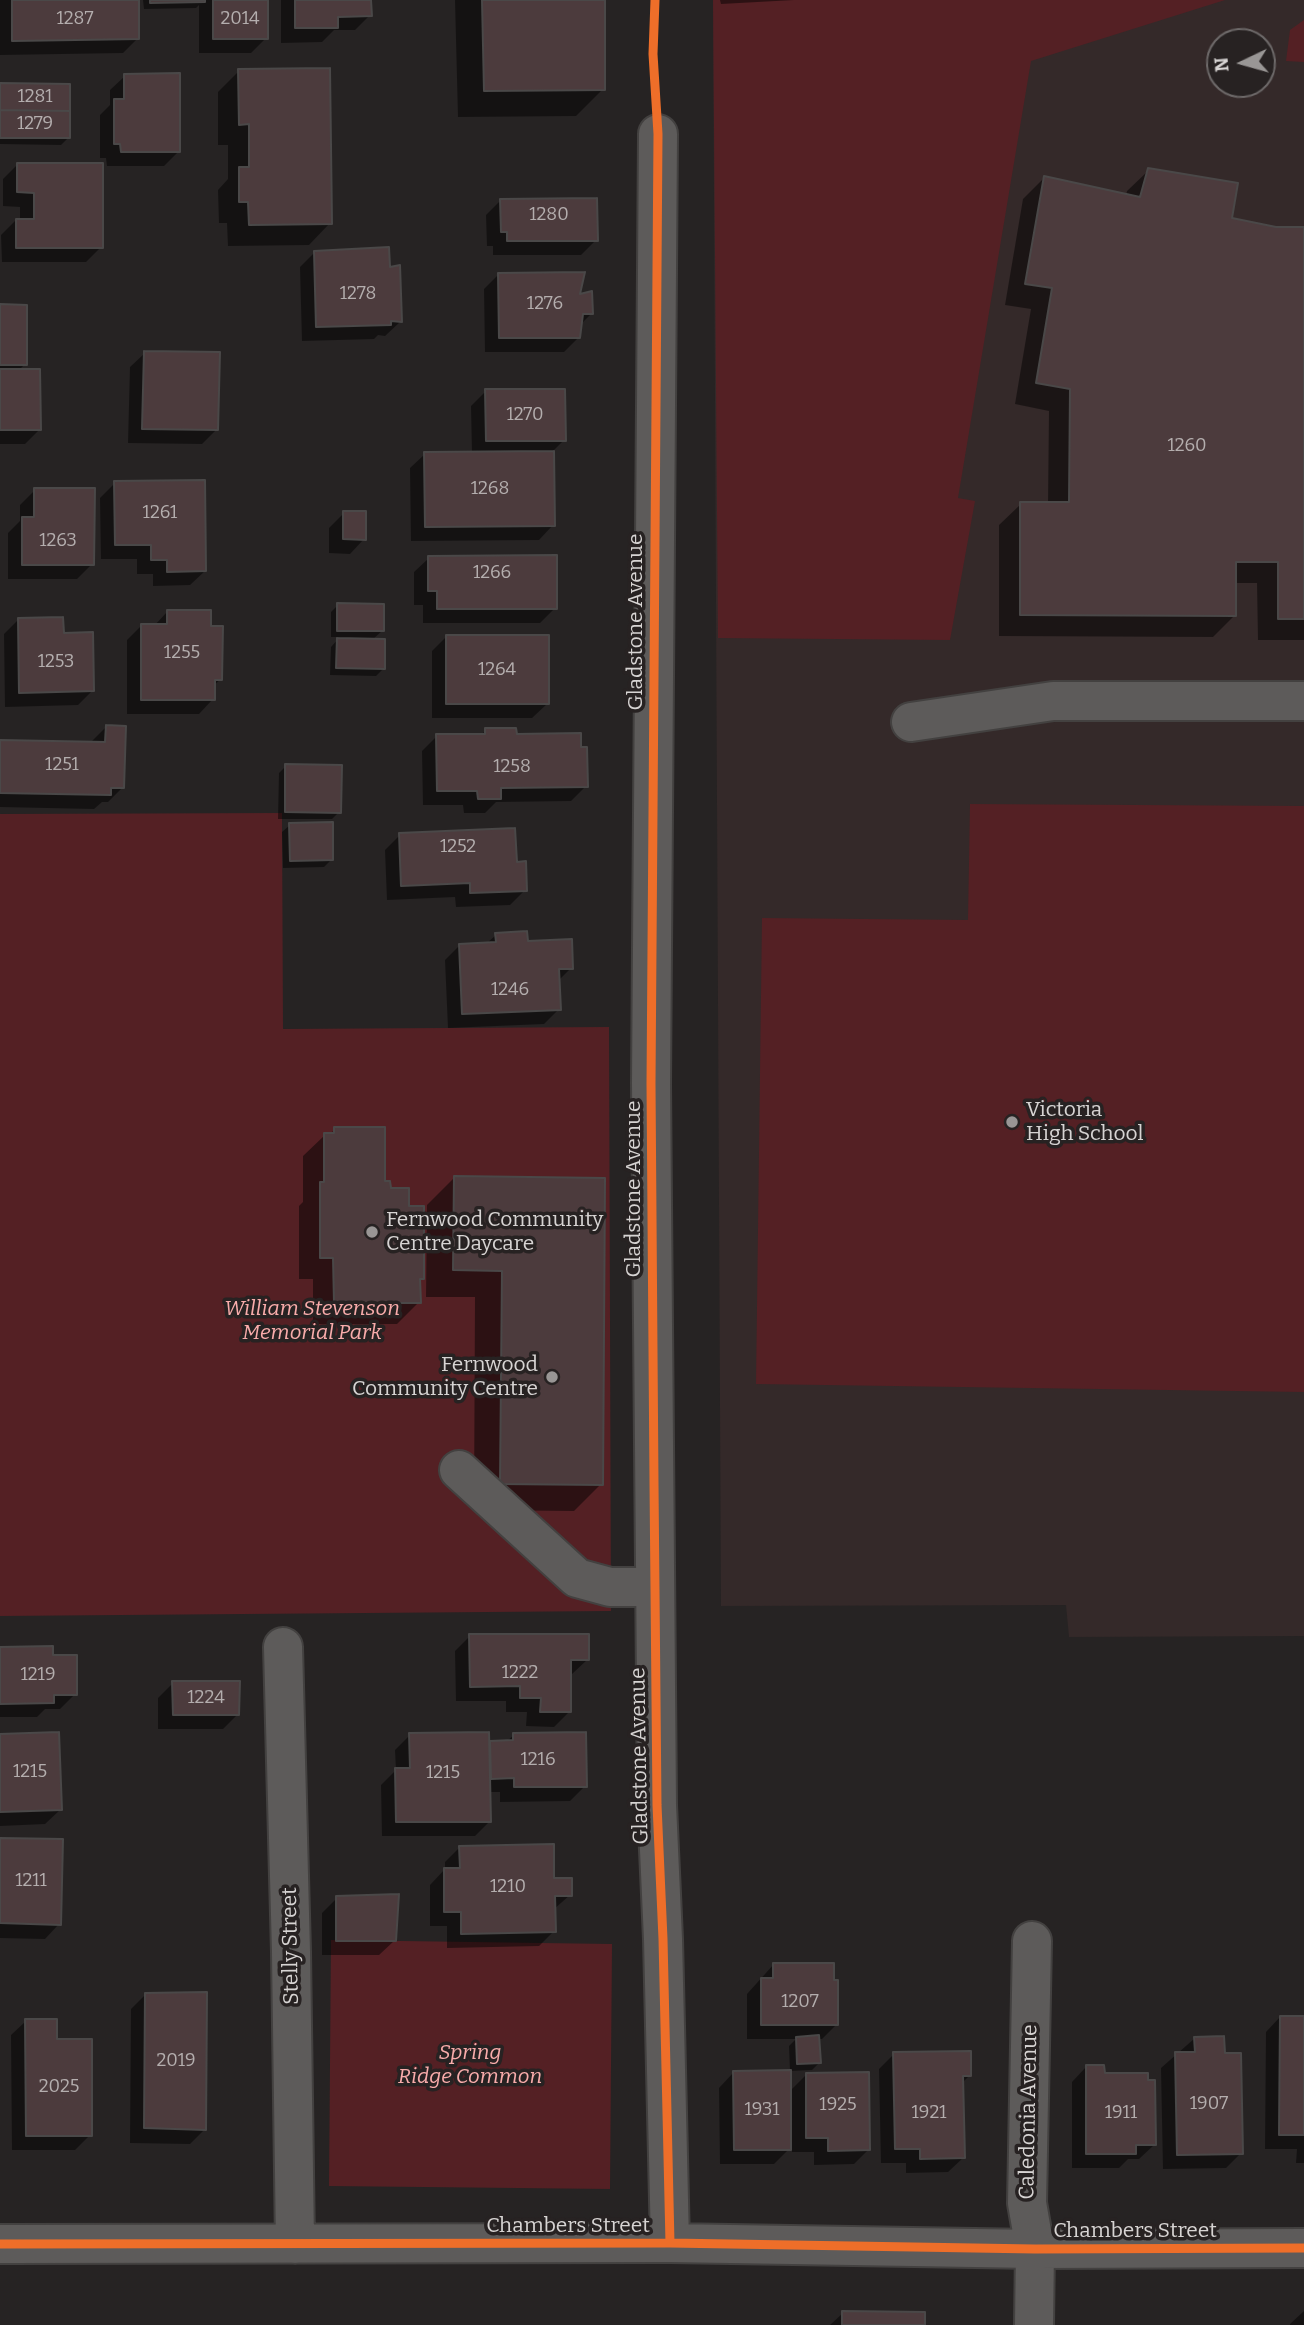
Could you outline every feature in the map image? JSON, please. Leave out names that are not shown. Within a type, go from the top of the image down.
[{"type":"street","name":"Gladstone Avenue","points":[[658,134],[651,1083],[657,1792],[670,2243]]},
{"type":"street","points":[[911,722],[1053,701],[1304,701]]},
{"type":"street","points":[[459,1470],[577,1578],[610,1587],[655,1587]]},
{"type":"street","name":"Stelly Street","points":[[283,1647],[295,2244]]},
{"type":"street","name":"Caledonia Avenue","points":[[1031,1941],[1027,2203],[1035,2249],[1034,2325]]},
{"type":"street","name":"Chambers Street","points":[[0,2244],[670,2243],[1035,2249],[1304,2248]]},
{"type":"shaded area","name":"Victoria High School","points":[[713,0],[1304,0],[1304,1636],[1069,1637],[1066,1605],[721,1606]]},
{"type":"green space","points":[[713,0],[1225,0],[1031,61],[958,498],[975,501],[950,640],[718,638]]},
{"type":"green space","points":[[1304,20],[1304,62],[1286,61],[1290,30]]},
{"type":"green space","points":[[970,804],[1304,806],[1304,1392],[756,1384],[762,918],[968,920]]},
{"type":"green space","name":"William Stevenson Memorial Park","points":[[282,813],[283,1029],[609,1027],[611,1611],[0,1616],[0,814]]},
{"type":"green space","name":"Spring Ridge Common","points":[[331,1940],[612,1944],[610,2189],[329,2186]]},
{"type":"building","points":[[12,0],[139,0],[139,39],[12,41]]},
{"type":"building","points":[[150,0],[205,0],[205,2],[150,3]]},
{"type":"building","points":[[213,0],[268,0],[268,39],[213,39]]},
{"type":"building","points":[[295,0],[371,0],[372,16],[338,17],[338,28],[295,28]]},
{"type":"building","points":[[482,0],[605,0],[605,90],[484,91]]},
{"type":"building","points":[[330,68],[332,224],[249,225],[248,202],[239,202],[239,167],[249,167],[249,124],[239,125],[238,69]]},
{"type":"building","points":[[180,73],[180,152],[121,152],[120,144],[114,144],[114,99],[124,99],[124,74]]},
{"type":"building","points":[[0,83],[70,84],[70,111],[0,110]]},
{"type":"building","points":[[0,110],[70,111],[70,138],[0,138]]},
{"type":"building","points":[[17,163],[103,163],[103,248],[16,248],[16,219],[34,219],[34,193],[17,192]]},
{"type":"building","points":[[1148,168],[1238,183],[1232,218],[1276,227],[1304,227],[1304,619],[1278,619],[1278,562],[1236,562],[1236,616],[1020,615],[1020,502],[1069,502],[1070,389],[1036,383],[1052,288],[1025,284],[1044,176],[1140,197]]},
{"type":"building","points":[[597,198],[598,241],[507,241],[507,232],[501,232],[500,199]]},
{"type":"building","points":[[389,247],[390,267],[400,265],[402,322],[391,321],[391,325],[316,327],[314,251]]},
{"type":"building","points":[[585,272],[580,294],[592,291],[593,314],[583,314],[580,338],[499,338],[498,273]]},
{"type":"building","points":[[0,304],[27,305],[27,365],[0,365]]},
{"type":"building","points":[[144,351],[220,352],[218,430],[142,429]]},
{"type":"building","points":[[0,369],[40,369],[41,430],[0,430]]},
{"type":"building","points":[[485,389],[565,389],[566,441],[486,441]]},
{"type":"building","points":[[554,451],[555,526],[425,527],[424,452]]},
{"type":"building","points":[[205,480],[206,571],[167,572],[167,560],[151,560],[151,545],[115,545],[114,481]]},
{"type":"building","points":[[34,488],[95,488],[94,565],[22,565],[22,517],[34,517]]},
{"type":"building","points":[[343,511],[366,511],[366,540],[343,539]]},
{"type":"building","points":[[557,555],[557,609],[437,609],[437,591],[428,591],[428,556]]},
{"type":"building","points":[[337,603],[384,604],[384,631],[337,631]]},
{"type":"building","points":[[167,610],[211,610],[211,626],[223,626],[222,680],[215,680],[215,700],[141,700],[141,624],[167,624]]},
{"type":"building","points":[[63,617],[64,633],[93,632],[94,691],[19,693],[18,618]]},
{"type":"building","points":[[446,635],[549,635],[549,704],[446,704]]},
{"type":"building","points":[[337,638],[385,639],[385,669],[336,668]]},
{"type":"building","points":[[106,725],[126,726],[124,788],[111,788],[111,795],[0,793],[0,740],[105,742]]},
{"type":"building","points":[[485,728],[516,728],[517,734],[581,733],[581,747],[587,747],[588,787],[501,788],[501,799],[478,799],[477,791],[437,791],[436,734],[485,734]]},
{"type":"building","points":[[285,764],[342,765],[341,813],[285,812]]},
{"type":"building","points":[[333,822],[333,860],[290,861],[289,823]]},
{"type":"building","points":[[515,828],[517,862],[526,861],[527,891],[470,893],[470,883],[401,886],[399,833]]},
{"type":"building","points":[[527,931],[528,941],[572,939],[573,969],[559,969],[561,1010],[462,1014],[459,944],[496,942],[495,933]]},
{"type":"building","name":"Fernwood Community Centre Daycare","points":[[334,1127],[385,1127],[385,1181],[390,1181],[391,1188],[409,1188],[409,1206],[424,1206],[424,1279],[420,1279],[421,1303],[334,1303],[333,1258],[320,1258],[320,1182],[324,1182],[324,1133],[334,1133]]},
{"type":"building","name":"Fernwood Community Centre","points":[[454,1176],[605,1178],[603,1485],[500,1484],[502,1271],[453,1270]]},
{"type":"building","points":[[469,1634],[589,1634],[589,1660],[571,1660],[571,1712],[540,1712],[541,1698],[520,1698],[520,1686],[470,1687]]},
{"type":"building","points":[[53,1646],[53,1655],[77,1655],[77,1695],[54,1695],[54,1703],[0,1704],[0,1647]]},
{"type":"building","points":[[172,1681],[240,1681],[239,1715],[173,1715]]},
{"type":"building","points":[[59,1732],[62,1810],[0,1812],[0,1734]]},
{"type":"building","points":[[489,1732],[491,1822],[396,1822],[395,1768],[410,1768],[409,1733]]},
{"type":"building","points":[[586,1732],[587,1787],[514,1787],[514,1778],[491,1779],[490,1741],[513,1740],[513,1733]]},
{"type":"building","points":[[0,1838],[63,1839],[61,1925],[0,1923]]},
{"type":"building","points":[[554,1844],[554,1878],[572,1878],[572,1896],[555,1896],[556,1932],[461,1934],[461,1912],[444,1912],[444,1868],[460,1868],[459,1846]]},
{"type":"building","points":[[399,1894],[396,1941],[336,1941],[336,1896]]},
{"type":"building","points":[[773,1963],[834,1963],[834,1980],[838,1980],[838,2025],[761,2025],[761,1978],[773,1978]]},
{"type":"building","points":[[207,1992],[206,2130],[144,2128],[145,1993]]},
{"type":"building","points":[[1280,2016],[1304,2016],[1304,2135],[1279,2135]]},
{"type":"building","points":[[25,2019],[57,2019],[57,2039],[92,2039],[92,2136],[26,2136]]},
{"type":"building","points":[[819,2035],[821,2063],[797,2064],[796,2037]]},
{"type":"building","points":[[1224,2036],[1225,2053],[1241,2053],[1243,2154],[1177,2155],[1175,2052],[1195,2052],[1194,2037]]},
{"type":"building","points":[[971,2051],[971,2076],[963,2076],[965,2158],[920,2159],[920,2149],[895,2149],[893,2052]]},
{"type":"building","points":[[1086,2065],[1104,2065],[1105,2073],[1148,2073],[1148,2080],[1155,2080],[1156,2145],[1136,2145],[1136,2154],[1086,2154]]},
{"type":"building","points":[[791,2070],[791,2150],[734,2150],[733,2071]]},
{"type":"building","points":[[869,2072],[870,2150],[828,2151],[828,2138],[806,2138],[806,2073]]},
{"type":"building","points":[[842,2311],[925,2312],[925,2325],[842,2325]]},
{"type":"cycle path","points":[[655,0],[653,54],[658,134],[651,1083],[657,1805],[670,2243]]},
{"type":"cycle path","points":[[0,2244],[670,2243],[1035,2249],[1304,2248]]},
{"type":"place","name":"Victoria High School","points":[[1012,1122]]},
{"type":"place","name":"Fernwood Community Centre Daycare","points":[[372,1232]]},
{"type":"place","name":"Fernwood Community Centre","points":[[552,1377]]}]
